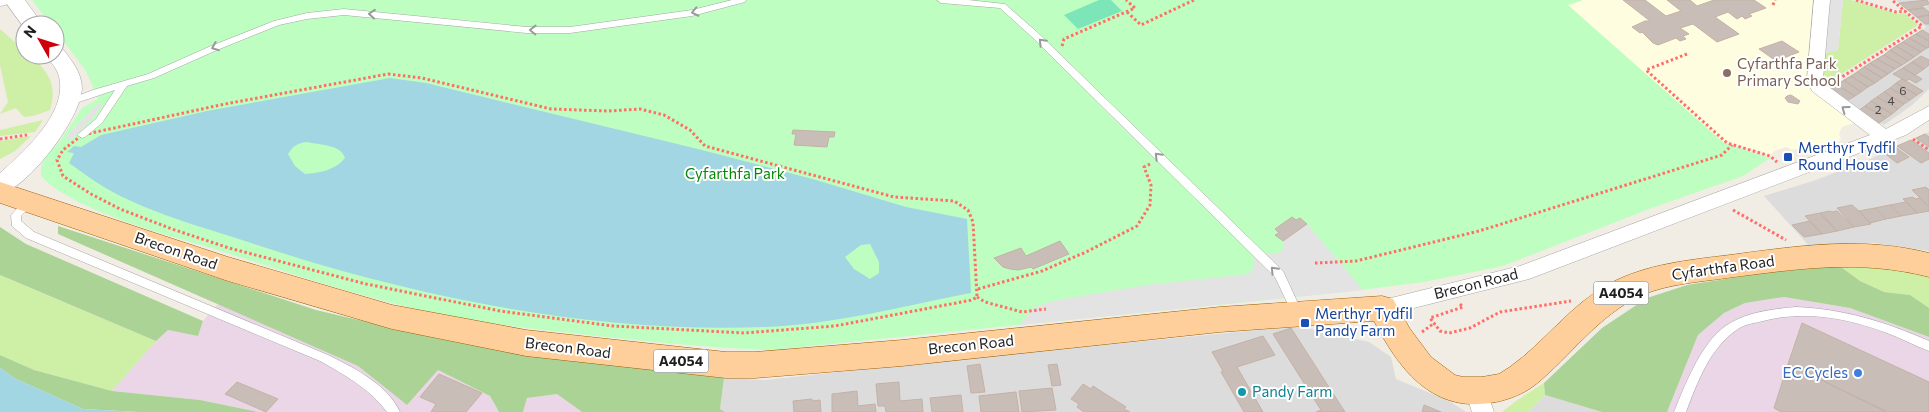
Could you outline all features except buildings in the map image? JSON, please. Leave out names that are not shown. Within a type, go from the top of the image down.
[{"type":"main road","name":"Brecon Road","points":[[0,192],[228,269],[392,317],[526,343],[689,362],[755,365],[950,348],[1068,334],[1297,312],[1382,308]]},
{"type":"main road","name":"Cyfarthfa Road","points":[[1382,308],[1403,346],[1417,365],[1436,380],[1480,402],[1500,388],[1518,379],[1601,304],[1632,287],[1675,274],[1809,256],[1870,253],[1929,265]]},
{"type":"street","points":[[14,0],[25,15]]},
{"type":"street","points":[[1822,0],[1815,79],[1821,91],[1884,137]]},
{"type":"street","points":[[0,186],[36,151],[62,117],[70,102],[69,73],[63,65]]},
{"type":"street","name":"Brecon Road","points":[[1382,308],[1522,273],[1900,131],[1929,112]]},
{"type":"lane","points":[[70,102],[151,76],[214,48],[277,24],[307,16],[344,12],[527,30],[570,30],[692,12],[742,0]]},
{"type":"lane","points":[[941,0],[1004,3],[1280,274],[1297,312]]},
{"type":"lane","points":[[82,135],[99,120],[123,84]]},
{"type":"lane","points":[[31,201],[16,215],[16,223],[30,235],[324,358],[357,375],[385,398],[394,412]]},
{"type":"lane","points":[[1680,412],[1693,379],[1712,347],[1735,325],[1770,313],[1805,311],[1846,317],[1881,327],[1929,346]]},
{"type":"path","points":[[1053,52],[1063,45],[1064,40],[1135,8],[1126,0]]},
{"type":"path","points":[[1127,12],[1141,25],[1194,0]]},
{"type":"path","points":[[1773,6],[1775,0]]},
{"type":"path","points":[[1856,0],[1896,12],[1905,11]]},
{"type":"path","points":[[1821,91],[1922,26],[1892,0]]},
{"type":"path","points":[[1687,54],[1646,70],[1727,143],[1770,156],[1792,173]]},
{"type":"path","points":[[388,74],[422,78],[551,109],[609,111],[640,109],[664,114],[690,130],[705,146],[894,198],[954,201],[968,210],[974,222],[977,297],[972,300],[935,308],[835,326],[744,333],[613,326],[500,311],[366,284],[229,248],[120,209],[91,194],[63,176],[57,160],[63,150],[82,135],[225,104],[388,74]]},
{"type":"path","points":[[1918,143],[1929,150]]},
{"type":"path","points":[[1315,263],[1356,261],[1479,232],[1722,155],[1732,145]]},
{"type":"path","points":[[978,289],[1042,271],[1086,252],[1137,226],[1150,205],[1151,185],[1144,167],[1161,159]]},
{"type":"path","points":[[1720,200],[1726,206],[1800,247],[1809,256]]},
{"type":"path","points":[[1452,291],[1463,308],[1430,318],[1440,331],[1449,333],[1470,328],[1500,312],[1584,299],[1601,304]]},
{"type":"path","points":[[977,297],[984,302],[1022,312],[1046,310]]},
{"type":"shaded area","name":"Cyfarthfa Park Primary School","points":[[1583,0],[1817,0],[1809,87],[1854,123],[1842,127],[1839,134],[1841,139],[1839,142],[1792,150],[1786,147],[1774,151],[1771,155],[1724,143],[1567,5]]},
{"type":"shaded area","points":[[1827,0],[1843,0],[1838,50],[1821,54]]},
{"type":"shaded area","points":[[1896,0],[1929,0],[1929,89],[1911,106],[1884,125],[1858,111],[1830,89],[1926,27]]},
{"type":"shaded area","points":[[105,102],[91,120],[70,141],[66,137],[94,107]]},
{"type":"shaded area","points":[[1929,132],[1929,251],[1875,243],[1809,246],[1764,196],[1816,180],[1868,160]]},
{"type":"shaded area","points":[[1307,224],[1363,290],[1020,325],[1034,307],[1057,300],[1147,285],[1248,274],[1255,263],[1253,259],[1264,252],[1268,254],[1278,253],[1284,248],[1283,241]]},
{"type":"shaded area","points":[[1784,297],[1850,308],[1929,337],[1929,412],[1667,412],[1698,335],[1724,313],[1745,303]]},
{"type":"shaded area","points":[[218,304],[358,366],[407,405],[438,370],[490,396],[499,412],[258,412],[200,400],[112,391],[168,330],[198,336],[203,321]]},
{"type":"shaded area","points":[[1299,326],[1369,342],[1391,357],[1396,379],[1449,401],[1466,412],[725,412],[720,409],[724,378],[766,380]]},
{"type":"shaded area","points":[[557,394],[582,412],[523,412],[527,398]]},
{"type":"shaded area","points":[[1545,395],[1602,412],[1528,412]]},
{"type":"green space","name":"Cyfarthfa Park","points":[[32,0],[1583,0],[1568,5],[1724,143],[1770,158],[1743,176],[1649,209],[1503,266],[1424,282],[1345,292],[771,350],[662,343],[497,324],[438,314],[379,300],[141,227],[73,199],[55,188],[41,176],[41,167],[45,157],[60,141],[82,108],[98,99],[86,71],[65,43],[65,15],[43,15]]},
{"type":"green space","points":[[1099,0],[1111,0],[1122,11],[1078,29],[1064,15]]},
{"type":"green space","points":[[1843,0],[1851,0],[1897,14],[1904,13],[1918,25],[1832,80],[1821,73],[1821,54],[1838,50]]},
{"type":"green space","points":[[0,29],[15,42],[15,65],[40,65],[50,79],[53,93],[50,110],[24,117],[16,108],[0,114],[8,102],[0,65]]},
{"type":"green space","points":[[43,120],[35,132],[0,136],[0,130]]},
{"type":"green space","points":[[31,136],[15,151],[0,159],[0,141]]},
{"type":"green space","points":[[58,226],[316,310],[435,338],[517,354],[724,378],[720,409],[725,412],[582,412],[557,394],[527,398],[523,412],[499,412],[490,396],[438,370],[407,405],[358,366],[58,234]]},
{"type":"green space","points":[[0,227],[26,244],[203,321],[198,336],[168,330],[156,341],[0,275]]},
{"type":"green space","points":[[1803,267],[1841,267],[1860,281],[1884,292],[1910,295],[1929,308],[1929,337],[1850,308],[1784,297],[1745,303],[1724,313],[1698,335],[1667,412],[1602,412],[1545,395],[1544,383],[1602,328],[1647,298],[1687,285]]},
{"type":"green space","points":[[1841,267],[1900,268],[1929,273],[1929,308],[1910,295],[1884,292],[1860,281]]},
{"type":"green space","points":[[0,275],[156,341],[112,391],[34,370],[0,355]]},
{"type":"green space","points":[[0,355],[34,370],[112,391],[200,400],[258,412],[139,412],[83,409],[16,379],[0,368]]},
{"type":"green space","points":[[1544,383],[1545,395],[1528,412],[1502,412],[1516,401]]},
{"type":"water","points":[[390,78],[426,83],[698,149],[816,180],[906,207],[967,219],[971,293],[842,319],[763,327],[632,324],[567,317],[438,295],[310,262],[156,212],[104,187],[69,163],[74,153],[67,152],[74,146],[81,147],[101,135],[207,111]],"holes":[[[307,142],[339,150],[345,158],[332,168],[321,172],[305,174],[295,166],[288,154],[296,145]],[[870,244],[879,262],[879,273],[870,279],[854,269],[845,257],[861,245]]]},
{"type":"water","points":[[0,368],[16,379],[83,409],[139,412],[0,412]]},
{"type":"place","name":"Cyfarthfa Park Primary School","points":[[1727,73]]},
{"type":"place","name":"Merthyr Tydfil Round House","points":[[1788,157]]},
{"type":"place","name":"Merthyr Tydfil Pandy Farm","points":[[1305,323]]},
{"type":"place","name":"EC Cycles","points":[[1858,373]]},
{"type":"place","name":"Pandy Farm","points":[[1242,392]]}]
